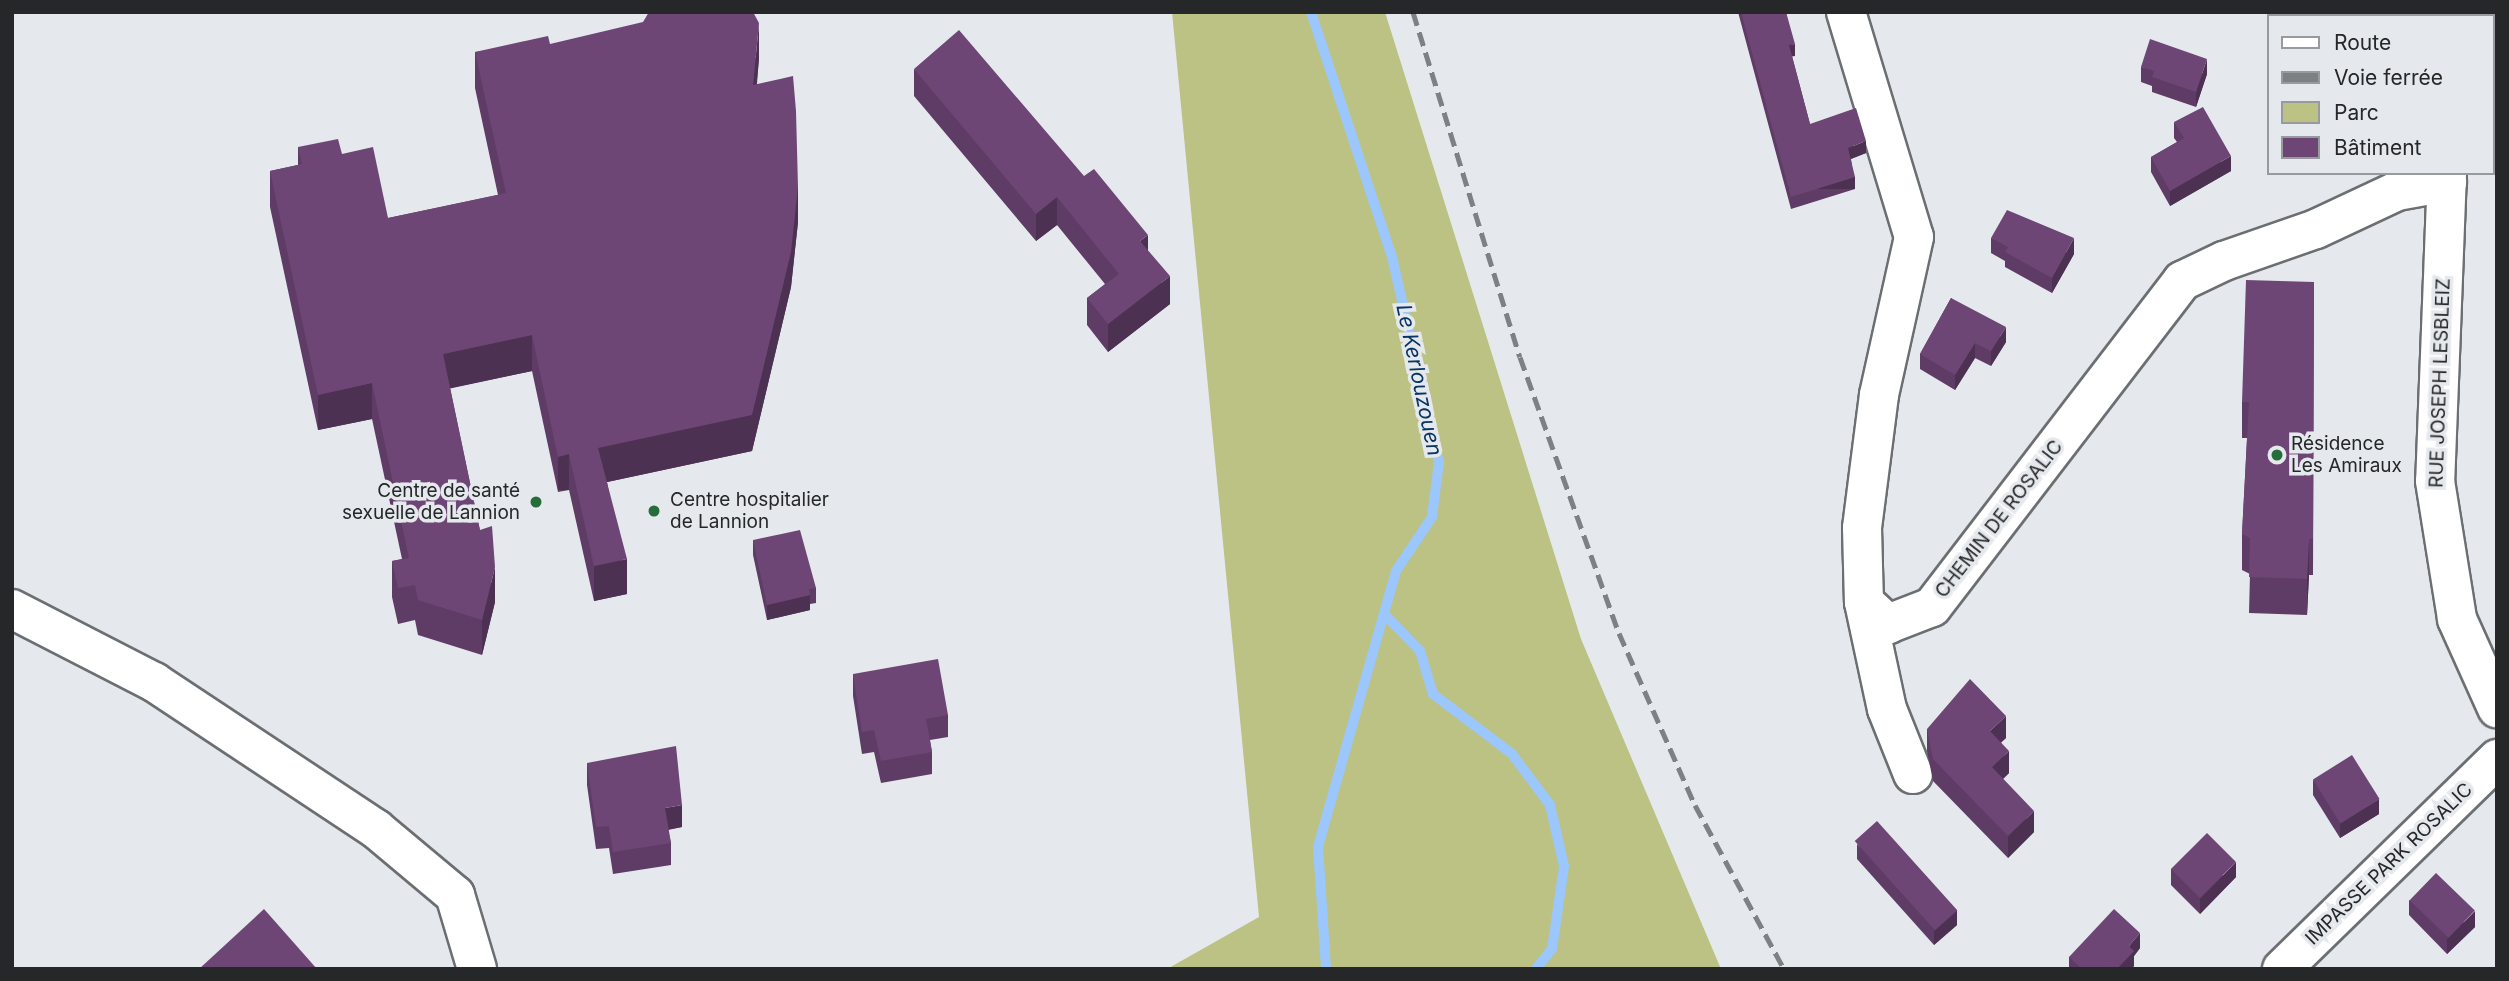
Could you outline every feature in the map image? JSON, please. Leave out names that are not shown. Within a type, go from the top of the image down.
[{"type":"street","points":[[1846,12],[1914,237],[1879,395],[1861,528],[1864,602],[1887,709],[1913,774]]},
{"type":"street","name":"CHEMIN DE ROSALIC","points":[[1864,602],[1888,625],[1932,607],[2182,281],[2224,261],[2316,229],[2397,191],[2447,178]]},
{"type":"street","name":"RUE JOSEPH LESBLEIZ","points":[[2447,178],[2435,481],[2457,619],[2497,708]]},
{"type":"street","points":[[12,608],[154,682],[376,829],[455,895],[477,969]]},
{"type":"street","name":"IMPASSE PARK ROSALIC","points":[[2281,969],[2497,759]]},
{"type":"green space","points":[[1172,12],[1385,12],[1581,639],[1721,969],[1167,969],[1259,917]]},
{"type":"building","points":[[649,12],[753,12],[759,23],[753,85],[793,76],[798,187],[791,252],[752,415],[598,448],[627,559],[594,566],[569,454],[558,457],[532,335],[443,354],[480,530],[492,526],[495,567],[482,620],[418,600],[415,585],[398,588],[392,561],[409,558],[372,383],[318,395],[270,171],[302,164],[298,147],[338,139],[342,154],[373,147],[388,218],[506,193],[475,52],[548,36],[550,44],[643,22]]},
{"type":"building","points":[[1741,12],[1786,12],[1795,44],[1789,45],[1810,124],[1856,108],[1866,141],[1848,148],[1855,177],[1791,197]]},
{"type":"building","points":[[959,30],[1084,176],[1094,169],[1148,235],[1140,241],[1170,276],[1108,324],[1087,298],[1119,274],[1057,197],[1036,214],[914,69]]},
{"type":"building","points":[[2150,39],[2207,59],[2196,92],[2152,77],[2154,71],[2141,67]]},
{"type":"building","points":[[2203,107],[2231,156],[2170,191],[2151,157],[2184,138],[2174,122]]},
{"type":"building","points":[[2007,210],[2074,238],[2052,278],[2005,252],[2008,247],[1991,238]]},
{"type":"building","name":"Résidence Les Amiraux","points":[[2246,280],[2314,282],[2313,539],[2309,539],[2307,579],[2249,577],[2250,538],[2242,534],[2249,402],[2242,402]]},
{"type":"building","points":[[1951,298],[2006,327],[1991,351],[1975,343],[1955,375],[1920,354]]},
{"type":"building","points":[[800,530],[816,588],[809,589],[810,595],[767,605],[753,540]]},
{"type":"building","points":[[938,659],[948,715],[926,719],[932,752],[881,761],[874,730],[862,732],[853,674]]},
{"type":"building","points":[[1970,679],[2006,716],[1990,731],[2009,751],[1992,767],[2034,811],[2008,836],[1933,759],[1927,729]]},
{"type":"building","points":[[676,746],[682,805],[665,808],[671,843],[613,852],[609,826],[596,827],[587,763]]},
{"type":"building","points":[[2352,755],[2380,799],[2341,823],[2313,779]]},
{"type":"building","points":[[1877,821],[1957,910],[1935,930],[1855,841]]},
{"type":"building","points":[[2207,833],[2236,862],[2200,898],[2171,869]]},
{"type":"building","points":[[2436,873],[2475,911],[2448,938],[2410,900]]},
{"type":"building","points":[[264,909],[317,969],[199,969]]},
{"type":"building","points":[[2114,909],[2140,933],[2129,946],[2134,951],[2117,969],[2110,966],[2108,969],[2082,969],[2069,957]]},
{"type":"waterway","name":"Le Kerlouzouen","points":[[1311,12],[1392,257],[1439,462],[1432,517],[1396,571],[1318,847],[1326,969]]},
{"type":"waterway","name":"Le Kerlouzouen","points":[[1386,616],[1420,651],[1433,694],[1512,754],[1550,805],[1564,866],[1552,949],[1536,969]]},
{"type":"railway","points":[[1413,12],[1520,357],[1619,633],[1695,805],[1784,969]]},
{"type":"place","name":"Résidence Les Amiraux","points":[[2277,455]]},
{"type":"place","name":"Centre de santé sexuelle de Lannion","points":[[536,502]]},
{"type":"place","name":"Centre hospitalier de Lannion","points":[[654,511]]}]
